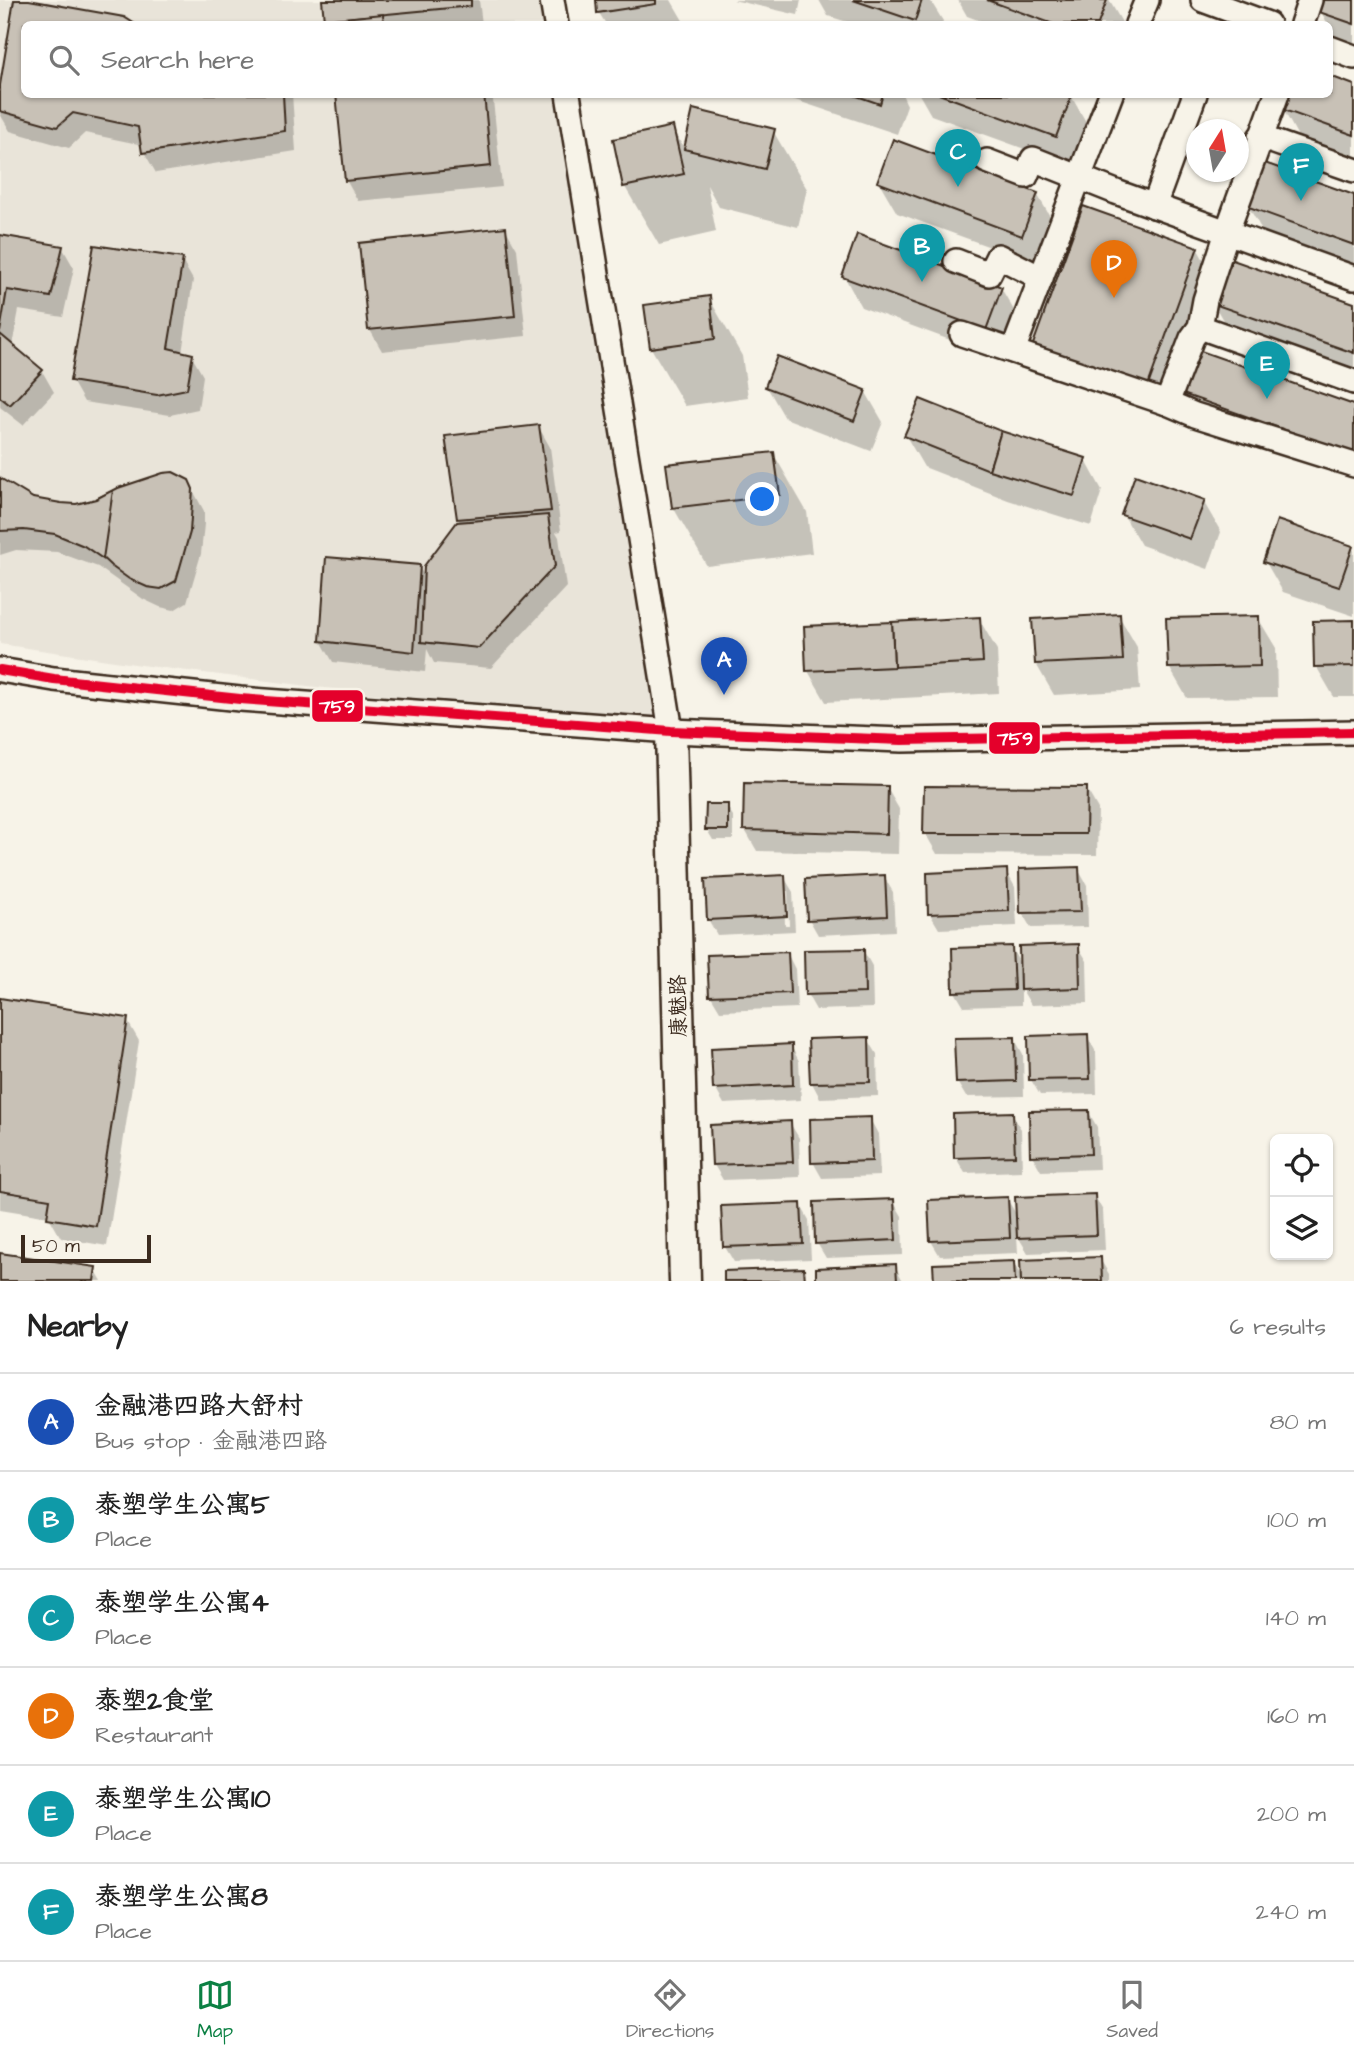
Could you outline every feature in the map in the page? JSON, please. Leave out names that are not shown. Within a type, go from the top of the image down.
[{"type":"main road","name":"康魅路","points":[[671,731],[685,1281]]},
{"type":"street","points":[[552,0],[556,21]]},
{"type":"street","points":[[1139,21],[1147,0]]},
{"type":"street","points":[[1203,0],[1226,11],[1258,21]]},
{"type":"street","points":[[1303,21],[1310,0]]},
{"type":"street","points":[[1333,49],[1354,57]]},
{"type":"street","points":[[569,98],[671,731]]},
{"type":"street","points":[[1013,351],[1109,98]]},
{"type":"street","points":[[1154,206],[1194,98]]},
{"type":"street","points":[[1167,403],[1192,338],[1200,327],[1205,300],[1275,98]]},
{"type":"street","points":[[1260,137],[1354,170]]},
{"type":"street","points":[[988,161],[1026,176],[1033,159],[1354,278]]},
{"type":"street","points":[[956,261],[989,274],[998,256],[1041,278]]},
{"type":"street","points":[[1200,327],[1354,382]]},
{"type":"street","points":[[962,334],[1167,403],[1195,415],[1354,465]]},
{"type":"street","points":[[0,670],[54,679],[240,699],[671,731],[902,740],[1354,732]]},
{"type":"shaded area","points":[[0,0],[555,0],[558,21],[21,21],[21,98],[570,98],[671,731],[148,666],[0,644]]},
{"type":"building","points":[[14,0],[29,0],[124,17],[130,21],[21,21],[21,98],[283,98],[285,131],[142,153],[138,127],[73,113],[57,127],[0,111],[0,85]]},
{"type":"building","points":[[322,0],[471,0],[471,6],[324,20]]},
{"type":"building","points":[[596,0],[656,0],[656,4],[597,13]]},
{"type":"building","points":[[853,0],[922,0],[915,21]]},
{"type":"building","points":[[987,0],[1107,0],[1099,21],[1045,21]]},
{"type":"building","points":[[1323,0],[1354,0],[1354,24],[1319,12]]},
{"type":"building","points":[[383,14],[384,21],[324,21]]},
{"type":"building","points":[[1333,77],[1354,85],[1354,135],[1281,109],[1285,98],[1333,98]]},
{"type":"building","points":[[336,98],[484,98],[491,166],[345,181]]},
{"type":"building","points":[[863,98],[882,98],[880,104]]},
{"type":"building","points":[[950,98],[1071,98],[1056,137]]},
{"type":"building","points":[[693,109],[775,129],[765,169],[684,149]]},
{"type":"building","points":[[673,126],[684,174],[623,187],[613,139]]},
{"type":"building","points":[[893,139],[1038,193],[1022,236],[877,182]]},
{"type":"building","points":[[1262,162],[1354,195],[1354,245],[1246,206]]},
{"type":"building","points":[[1083,206],[1198,247],[1146,391],[1031,350]]},
{"type":"building","points":[[506,227],[515,316],[368,330],[359,243]]},
{"type":"building","points":[[857,234],[1002,287],[986,330],[842,277]]},
{"type":"building","points":[[0,235],[63,246],[51,297],[7,290],[0,332]]},
{"type":"building","points":[[94,245],[183,258],[168,348],[193,354],[187,389],[157,395],[70,381]]},
{"type":"building","points":[[1227,258],[1354,303],[1354,353],[1211,303]]},
{"type":"building","points":[[710,296],[715,339],[650,348],[644,305]]},
{"type":"building","points":[[0,334],[43,370],[10,405],[0,397]]},
{"type":"building","points":[[1195,349],[1354,405],[1354,454],[1180,393]]},
{"type":"building","points":[[777,356],[866,390],[854,421],[765,387]]},
{"type":"building","points":[[920,399],[1001,431],[989,470],[904,436]]},
{"type":"building","points":[[539,425],[551,511],[457,519],[445,436]]},
{"type":"building","points":[[1001,431],[1086,458],[1074,496],[989,470]]},
{"type":"building","points":[[774,452],[780,495],[672,508],[666,464]]},
{"type":"building","points":[[173,472],[189,480],[193,489],[190,532],[176,581],[161,589],[147,587],[129,579],[111,566],[79,536],[76,527],[78,515],[96,499],[118,488]]},
{"type":"building","points":[[1135,475],[1205,500],[1190,539],[1121,515]]},
{"type":"building","points":[[0,478],[16,495],[18,505],[17,513],[0,527]]},
{"type":"building","points":[[0,478],[33,498],[61,503],[76,504],[96,499],[113,490],[103,559],[84,546],[55,534],[24,530],[0,531]]},
{"type":"building","points":[[548,515],[555,566],[479,648],[421,642],[424,566],[457,522]]},
{"type":"building","points":[[1277,520],[1353,546],[1339,587],[1263,562]]},
{"type":"building","points":[[326,557],[420,565],[414,652],[320,641]]},
{"type":"building","points":[[1120,614],[1123,660],[1035,664],[1032,619]]},
{"type":"building","points":[[1259,616],[1260,666],[1168,668],[1166,618]]},
{"type":"building","points":[[980,617],[983,662],[894,667],[892,622]]},
{"type":"building","points":[[1354,620],[1354,666],[1314,667],[1313,621]]},
{"type":"building","points":[[892,622],[894,667],[806,671],[804,626]]},
{"type":"building","points":[[744,783],[888,786],[887,834],[743,830]]},
{"type":"building","points":[[924,786],[1087,787],[1086,834],[923,834]]},
{"type":"building","points":[[706,804],[728,804],[728,830],[705,830]]},
{"type":"building","points":[[1079,867],[1081,912],[1020,913],[1019,869]]},
{"type":"building","points":[[1007,869],[1009,911],[928,914],[927,873]]},
{"type":"building","points":[[785,875],[787,916],[707,920],[705,879]]},
{"type":"building","points":[[885,875],[887,916],[807,920],[805,879]]},
{"type":"building","points":[[1079,944],[1080,988],[1020,990],[1019,946]]},
{"type":"building","points":[[1012,946],[1014,990],[953,992],[952,948]]},
{"type":"building","points":[[864,949],[865,993],[805,995],[804,950]]},
{"type":"building","points":[[788,952],[790,993],[709,996],[707,955]]},
{"type":"building","points":[[0,998],[128,1018],[96,1226],[47,1218],[50,1199],[0,1191]]},
{"type":"building","points":[[1088,1034],[1090,1079],[1029,1080],[1028,1036]]},
{"type":"building","points":[[869,1037],[870,1082],[810,1083],[808,1039]]},
{"type":"building","points":[[1015,1037],[1016,1081],[956,1083],[954,1038]]},
{"type":"building","points":[[792,1044],[793,1085],[713,1089],[711,1048]]},
{"type":"building","points":[[1089,1110],[1091,1154],[1030,1156],[1029,1111]]},
{"type":"building","points":[[1013,1112],[1015,1156],[954,1158],[953,1114]]},
{"type":"building","points":[[871,1117],[872,1161],[811,1163],[810,1119]]},
{"type":"building","points":[[791,1121],[793,1162],[712,1165],[710,1125]]},
{"type":"building","points":[[1095,1194],[1097,1235],[1017,1238],[1015,1197]]},
{"type":"building","points":[[1008,1197],[1010,1238],[930,1241],[928,1200]]},
{"type":"building","points":[[894,1199],[896,1240],[815,1244],[814,1202]]},
{"type":"building","points":[[801,1203],[803,1244],[723,1247],[721,1206]]},
{"type":"building","points":[[0,1253],[96,1267],[94,1281],[0,1281]]},
{"type":"building","points":[[1101,1257],[1102,1281],[1021,1281],[1020,1260]]},
{"type":"building","points":[[1014,1261],[1015,1281],[934,1281],[933,1264]]},
{"type":"building","points":[[896,1264],[897,1281],[816,1281],[816,1268]]},
{"type":"building","points":[[804,1268],[805,1281],[724,1281],[724,1271]]},
{"type":"transit line","name":"759","points":[[0,670],[54,679],[240,699],[671,731],[902,740],[1354,732]]},
{"type":"place","name":"泰塑学生公寓4","points":[[958,187]]},
{"type":"place","name":"泰塑学生公寓8","points":[[1301,201]]},
{"type":"place","name":"泰塑学生公寓5","points":[[922,282]]},
{"type":"place","name":"泰塑2食堂","points":[[1114,298]]},
{"type":"place","name":"泰塑学生公寓10","points":[[1267,399]]},
{"type":"place","name":"金融港四路大舒村","points":[[724,695]]}]
